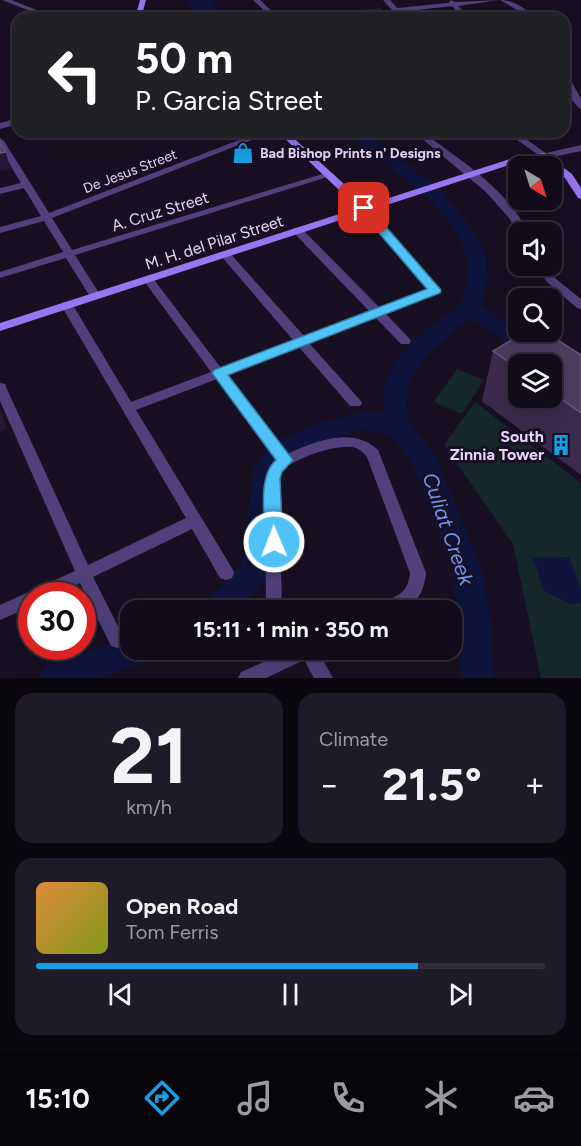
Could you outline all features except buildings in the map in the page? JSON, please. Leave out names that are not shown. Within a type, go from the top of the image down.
[{"type":"street","points":[[5,0],[38,12]]},
{"type":"street","points":[[256,0],[269,12]]},
{"type":"street","points":[[386,0],[394,10],[496,0]]},
{"type":"street","points":[[447,0],[461,12]]},
{"type":"street","points":[[503,0],[524,12]]},
{"type":"street","points":[[570,86],[581,107]]},
{"type":"street","name":"De Jesus Street","points":[[0,230],[47,217],[252,138]]},
{"type":"street","points":[[129,408],[435,290],[364,208],[288,138]]},
{"type":"street","points":[[426,138],[471,174],[513,215],[517,222]]},
{"type":"street","points":[[518,138],[544,156],[581,148]]},
{"type":"street","points":[[0,141],[4,155],[26,184],[95,296]]},
{"type":"street","name":"M. H. del Pilar Street","points":[[0,327],[508,163]]},
{"type":"street","points":[[562,170],[569,176],[581,196]]},
{"type":"street","name":"A. Cruz Street","points":[[0,275],[328,175]]},
{"type":"street","points":[[0,191],[26,184]]},
{"type":"street","points":[[297,230],[405,341]]},
{"type":"street","points":[[225,254],[355,403]]},
{"type":"street","points":[[548,276],[581,305]]},
{"type":"street","points":[[148,279],[280,454]]},
{"type":"street","points":[[67,305],[226,573]]},
{"type":"street","points":[[0,387],[84,574],[117,640]]},
{"type":"street","points":[[280,454],[350,441],[363,444],[373,454],[418,573],[417,586],[412,597],[406,600]]},
{"type":"street","points":[[274,600],[272,479],[280,454]]},
{"type":"street","points":[[67,582],[195,521]]},
{"type":"street","points":[[0,613],[18,605]]},
{"type":"street","points":[[248,678],[276,660]]},
{"type":"street","points":[[314,660],[324,678]]},
{"type":"green space","points":[[381,8],[383,12],[338,12]]},
{"type":"green space","points":[[457,369],[484,380],[462,414],[434,402]]},
{"type":"green space","points":[[475,402],[581,483],[581,678],[541,678],[513,544],[444,445]]},
{"type":"shaded area","points":[[186,0],[210,0],[223,12],[195,12]]},
{"type":"shaded area","points":[[569,557],[581,590],[581,603],[570,604],[544,591],[533,558]]},
{"type":"waterway","points":[[363,138],[409,173],[445,206],[471,243],[478,268],[470,308]]},
{"type":"waterway","points":[[397,426],[395,393],[405,367],[436,333],[470,308]]},
{"type":"waterway","points":[[470,308],[581,382]]},
{"type":"waterway","points":[[227,600],[255,572],[267,467],[281,450],[325,431],[363,420],[397,426]]},
{"type":"waterway","name":"Culiat Creek","points":[[397,426],[422,455],[467,572],[475,621],[477,678]]},
{"type":"waterway","points":[[55,678],[120,656]]},
{"type":"place","name":"Bad Bishop Prints n' Designs","points":[[243,153]]},
{"type":"place","name":"South Zinnia Tower","points":[[561,445]]},
{"type":"route","points":[[274,542],[272,479],[275,469],[285,460],[219,373],[435,290],[364,208]]}]
